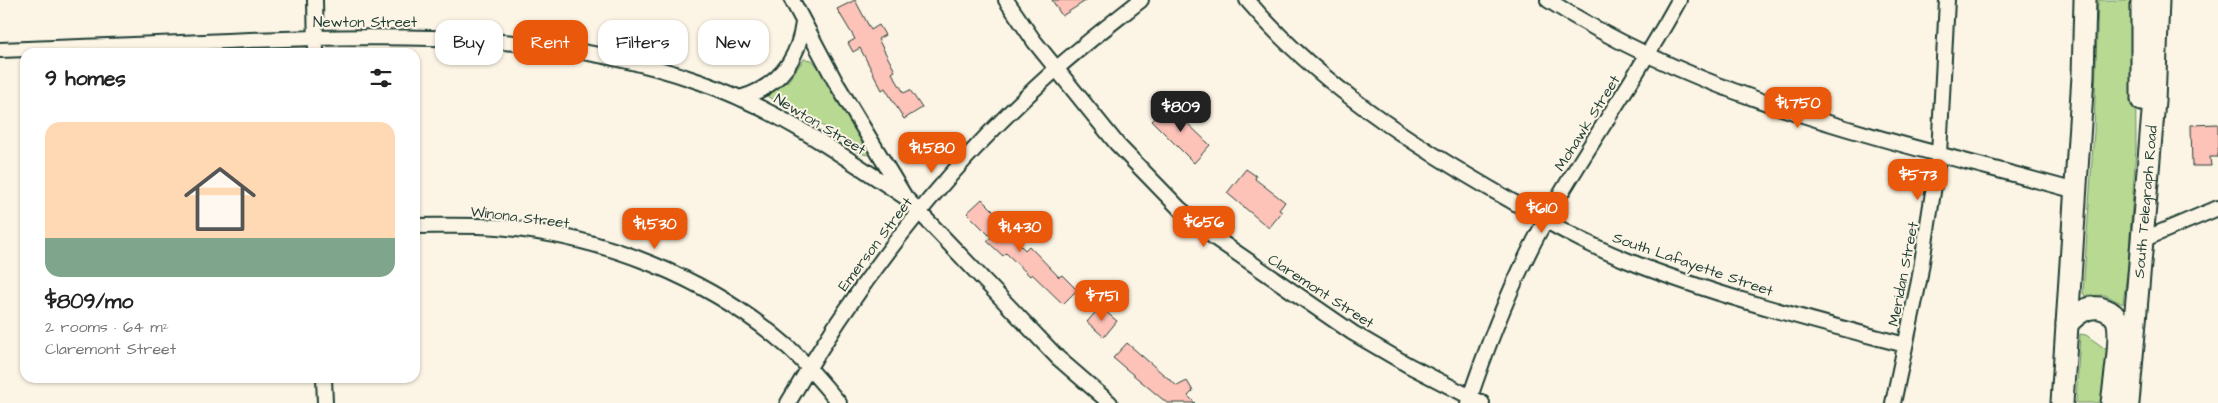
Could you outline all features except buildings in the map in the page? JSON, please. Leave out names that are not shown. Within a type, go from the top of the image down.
[{"type":"main road","points":[[2062,403],[2083,76],[2085,0]]},
{"type":"main road","points":[[2142,0],[2142,105],[2150,150]]},
{"type":"main road","name":"South Telegraph Road","points":[[2128,403],[2150,150],[2158,38],[2158,0]]},
{"type":"main road","points":[[2067,324],[2085,309],[2096,308],[2108,310],[2117,320],[2119,335],[2112,403]]},
{"type":"street","points":[[315,0],[316,48]]},
{"type":"street","points":[[792,0],[835,81],[905,197],[1058,358],[1110,403]]},
{"type":"street","name":"Claremont Street","points":[[1006,0],[1056,69],[1140,169],[1180,209],[1215,238],[1353,332],[1408,366],[1473,401]]},
{"type":"street","name":"Emerson Street","points":[[788,403],[842,315],[918,212],[957,167],[1056,69],[1141,0]]},
{"type":"street","name":"South Lafayette Street","points":[[1247,0],[1311,63],[1395,130],[1440,160],[1598,248],[1653,270],[1768,308],[1905,345]]},
{"type":"street","points":[[1548,0],[1648,56],[1714,85],[1833,125],[2076,191]]},
{"type":"street","name":"Mohawk Street","points":[[1473,401],[1503,308],[1545,220],[1648,56],[1679,0]]},
{"type":"street","name":"Meridan Street","points":[[1893,403],[1919,281],[1939,154],[1947,0]]},
{"type":"street","points":[[740,98],[765,88],[785,71],[798,49],[803,23]]},
{"type":"street","name":"Newton Street","points":[[53,48],[316,38],[480,39],[555,47],[613,57],[657,68],[740,98],[784,118],[905,197]]},
{"type":"street","name":"Newton Street","points":[[0,50],[20,49]]},
{"type":"street","points":[[2142,240],[2218,208]]},
{"type":"street","name":"Winona Street","points":[[420,226],[498,227],[546,233],[608,248],[640,259],[693,283],[744,313],[789,348],[839,403]]},
{"type":"street","points":[[324,383],[324,403]]},
{"type":"green space","points":[[2098,0],[2135,0],[2136,148],[2128,266],[2123,304],[2105,295],[2085,296],[2083,293],[2094,131]]},
{"type":"green space","points":[[804,59],[812,60],[818,67],[868,145],[870,151],[868,155],[859,153],[826,128],[793,108],[768,97],[768,93],[788,81]]},
{"type":"green space","points":[[2080,334],[2086,335],[2107,350],[2111,350],[2105,403],[2076,403]]}]
